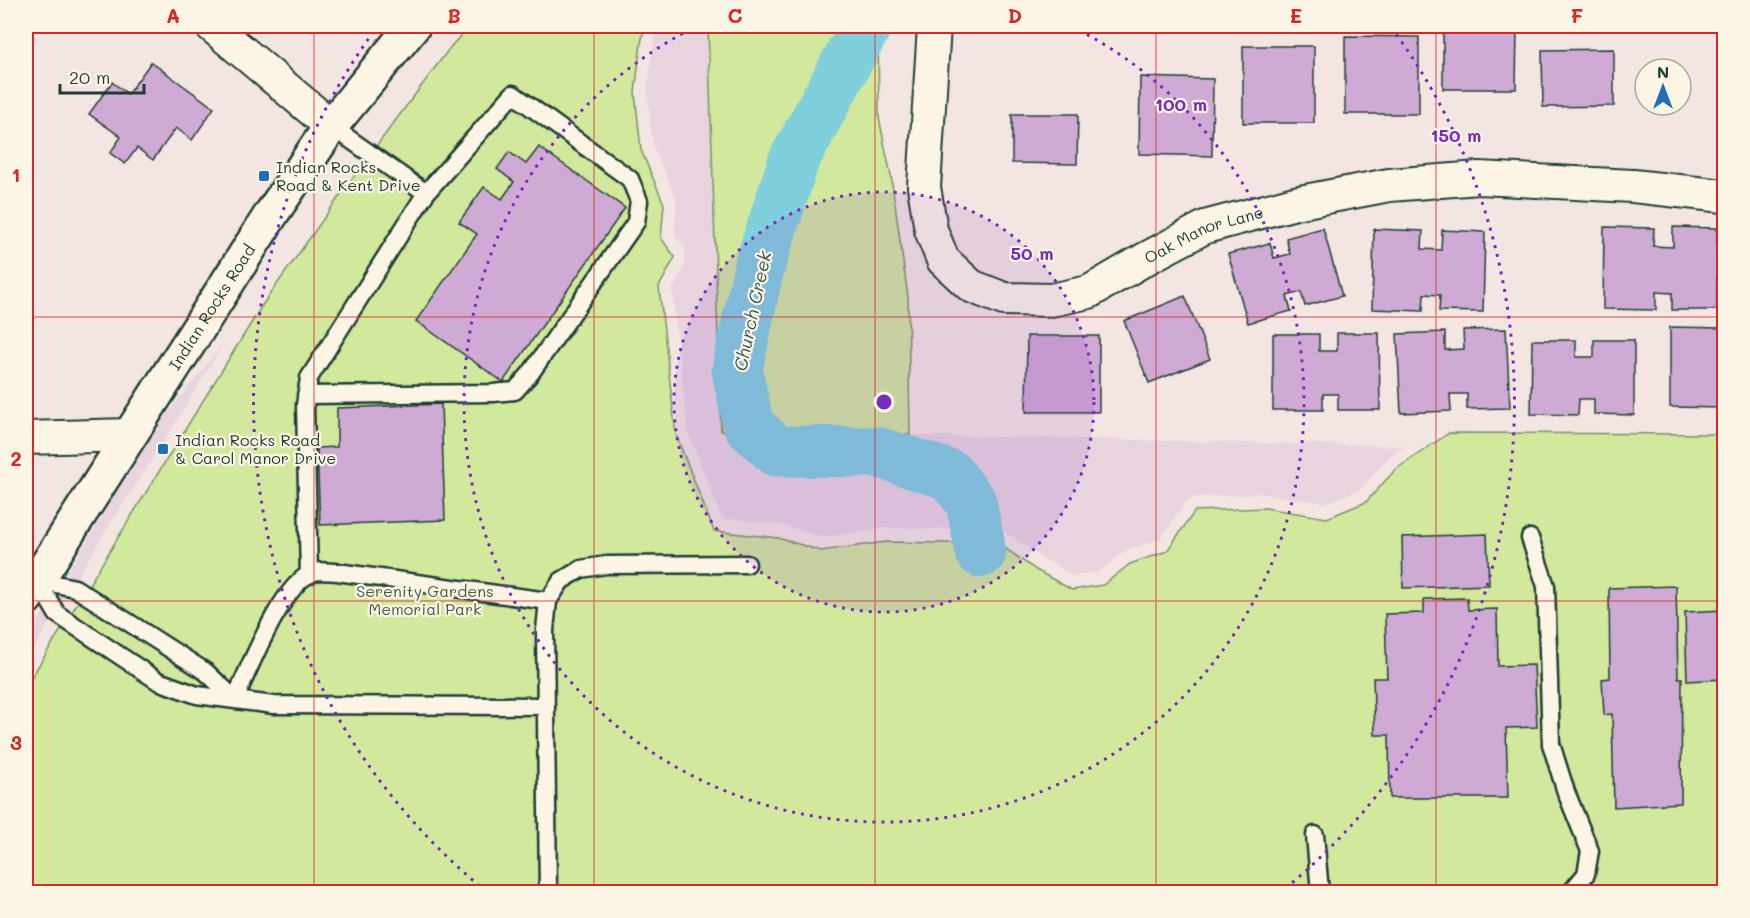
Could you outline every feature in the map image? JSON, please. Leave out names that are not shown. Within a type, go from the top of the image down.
[{"type":"street","points":[[212,26],[331,126]]},
{"type":"street","name":"Indian Rocks Road","points":[[31,589],[272,213],[331,126],[413,26]]},
{"type":"street","name":"Oak Manor Lane","points":[[934,26],[924,187],[931,230],[943,260],[971,286],[1004,299],[1051,300],[1089,292],[1204,227],[1295,202],[1389,185],[1479,178],[1633,186],[1725,196]]},
{"type":"street","points":[[26,438],[129,435]]},
{"type":"lane","points":[[306,395],[515,391],[530,374],[636,222],[639,201],[630,179],[513,94],[426,193],[309,378],[306,395],[305,405],[309,575]]},
{"type":"lane","points":[[331,126],[426,193]]},
{"type":"lane","points":[[1530,538],[1546,586],[1551,744],[1566,792],[1590,851],[1586,874],[1571,892]]},
{"type":"lane","points":[[548,892],[545,630],[548,601],[561,581],[581,569],[606,565],[747,564]]},
{"type":"lane","points":[[235,699],[279,606],[298,582],[314,572],[337,572],[548,601]]},
{"type":"lane","points":[[31,589],[75,588],[206,672],[235,699]]},
{"type":"lane","points":[[31,589],[57,614],[158,681],[197,695],[274,705],[546,706]]},
{"type":"lane","points":[[1315,835],[1320,892]]},
{"type":"shaded area","points":[[658,26],[708,26],[721,431],[1405,446],[1388,458],[1360,490],[1325,503],[1264,494],[1195,497],[1185,503],[1160,539],[1126,550],[1098,572],[1074,576],[999,530],[886,528],[823,537],[779,524],[722,518],[688,432],[672,291],[685,265],[685,248],[674,234],[676,198],[653,146],[647,93]]},
{"type":"shaded area","points":[[224,343],[26,662],[26,640],[143,450],[163,419]]},
{"type":"green space","name":"Serenity Gardens Memorial Park","points":[[470,26],[645,26],[635,93],[641,150],[664,204],[661,238],[675,257],[659,287],[676,435],[714,531],[778,538],[821,551],[886,542],[999,544],[1036,570],[1072,590],[1103,585],[1130,564],[1167,551],[1195,511],[1265,508],[1327,518],[1366,502],[1395,470],[1449,433],[1724,434],[1724,892],[26,892],[26,686],[263,304],[351,180],[452,45]]},
{"type":"green space","points":[[708,26],[878,26],[879,118],[891,176],[908,297],[910,435],[721,431]]},
{"type":"building","points":[[1443,29],[1517,30],[1516,89],[1443,89]]},
{"type":"building","points":[[1345,36],[1419,37],[1419,114],[1345,114]]},
{"type":"building","points":[[1243,46],[1314,46],[1314,123],[1243,123]]},
{"type":"building","points":[[1614,49],[1614,106],[1543,107],[1542,50]]},
{"type":"building","points":[[151,62],[214,108],[192,140],[176,128],[153,160],[137,148],[125,164],[110,153],[121,137],[89,114],[112,82],[128,94]]},
{"type":"building","points":[[1140,77],[1213,79],[1212,156],[1139,154]]},
{"type":"building","points":[[1012,114],[1078,114],[1077,164],[1012,163]]},
{"type":"building","points":[[539,147],[625,208],[503,382],[416,321],[477,234],[459,222],[484,187],[502,199],[514,182],[497,169],[509,152],[526,164]]},
{"type":"building","points":[[1604,227],[1654,228],[1653,246],[1673,247],[1673,227],[1717,228],[1717,310],[1672,310],[1672,293],[1656,292],[1656,310],[1603,309]]},
{"type":"building","points":[[1323,228],[1342,296],[1305,306],[1301,292],[1287,296],[1291,311],[1248,323],[1228,254],[1270,243],[1274,258],[1290,254],[1286,238]]},
{"type":"building","points":[[1374,229],[1423,231],[1422,249],[1441,250],[1442,230],[1485,232],[1483,312],[1439,311],[1440,295],[1424,294],[1423,311],[1372,309]]},
{"type":"building","points":[[1185,296],[1210,359],[1149,383],[1124,321]]},
{"type":"building","points":[[1670,327],[1724,328],[1724,408],[1670,407]]},
{"type":"building","points":[[1506,329],[1510,408],[1467,409],[1467,394],[1450,394],[1451,411],[1401,413],[1397,334],[1445,332],[1445,350],[1464,349],[1463,330]]},
{"type":"building","points":[[1337,333],[1379,333],[1380,410],[1338,410],[1338,394],[1323,394],[1323,410],[1273,410],[1273,334],[1319,334],[1319,351],[1337,351]]},
{"type":"building","points":[[1027,336],[1099,336],[1099,412],[1026,412]]},
{"type":"building","points":[[1532,340],[1576,340],[1576,357],[1594,357],[1594,340],[1634,340],[1634,415],[1594,414],[1594,399],[1579,399],[1578,415],[1531,414]]},
{"type":"building","points":[[441,404],[445,520],[320,525],[317,448],[337,447],[337,408]]},
{"type":"building","points":[[1487,534],[1489,585],[1403,588],[1402,537]]},
{"type":"building","points":[[1676,586],[1678,678],[1682,678],[1681,803],[1614,807],[1612,714],[1604,715],[1602,679],[1610,678],[1609,588]]},
{"type":"building","points":[[1467,598],[1468,610],[1497,609],[1498,666],[1534,665],[1537,727],[1506,728],[1508,798],[1390,798],[1389,735],[1375,735],[1373,678],[1387,678],[1385,614],[1424,613],[1424,599]]},
{"type":"building","points":[[1724,610],[1724,679],[1687,681],[1685,612]]},
{"type":"waterway","name":"Church Creek","points":[[866,26],[794,160],[758,271],[737,370],[749,426],[777,451],[877,452],[950,475],[971,502],[981,552]]},
{"type":"place","name":"Indian Rocks Road & Kent Drive","points":[[264,176]]},
{"type":"place","name":"Indian Rocks Road & Carol Manor Drive","points":[[163,449]]}]
